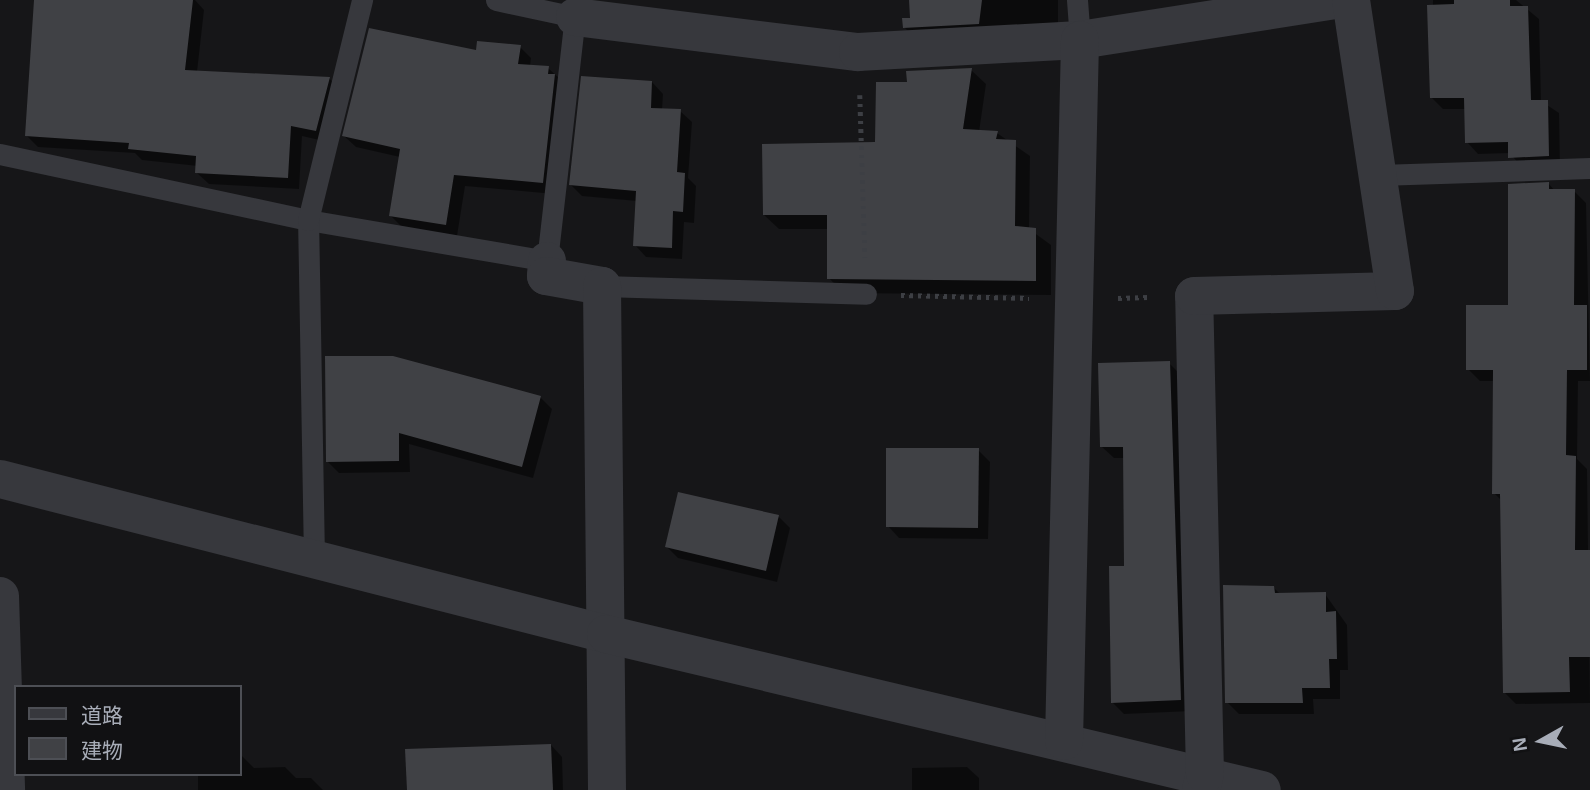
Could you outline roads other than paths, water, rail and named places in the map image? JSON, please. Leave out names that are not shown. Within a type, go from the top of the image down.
[{"type":"street","points":[[580,8],[858,52],[1080,40],[1335,0]]},
{"type":"street","points":[[1203,782],[1194,296],[1395,291],[1351,0]]},
{"type":"street","points":[[1065,741],[1080,40]]},
{"type":"street","points":[[547,261],[546,276],[602,286],[607,790]]},
{"type":"street","points":[[0,479],[606,634],[1065,741],[1203,782],[1262,790]]},
{"type":"street","points":[[0,596],[6,790]]},
{"type":"lane","points":[[314,559],[308,220],[362,0]]},
{"type":"lane","points":[[0,154],[308,220],[547,261],[580,8],[496,0]]},
{"type":"lane","points":[[1077,0],[1080,40]]},
{"type":"lane","points":[[1379,175],[1590,168]]},
{"type":"lane","points":[[602,286],[866,294]]}]
